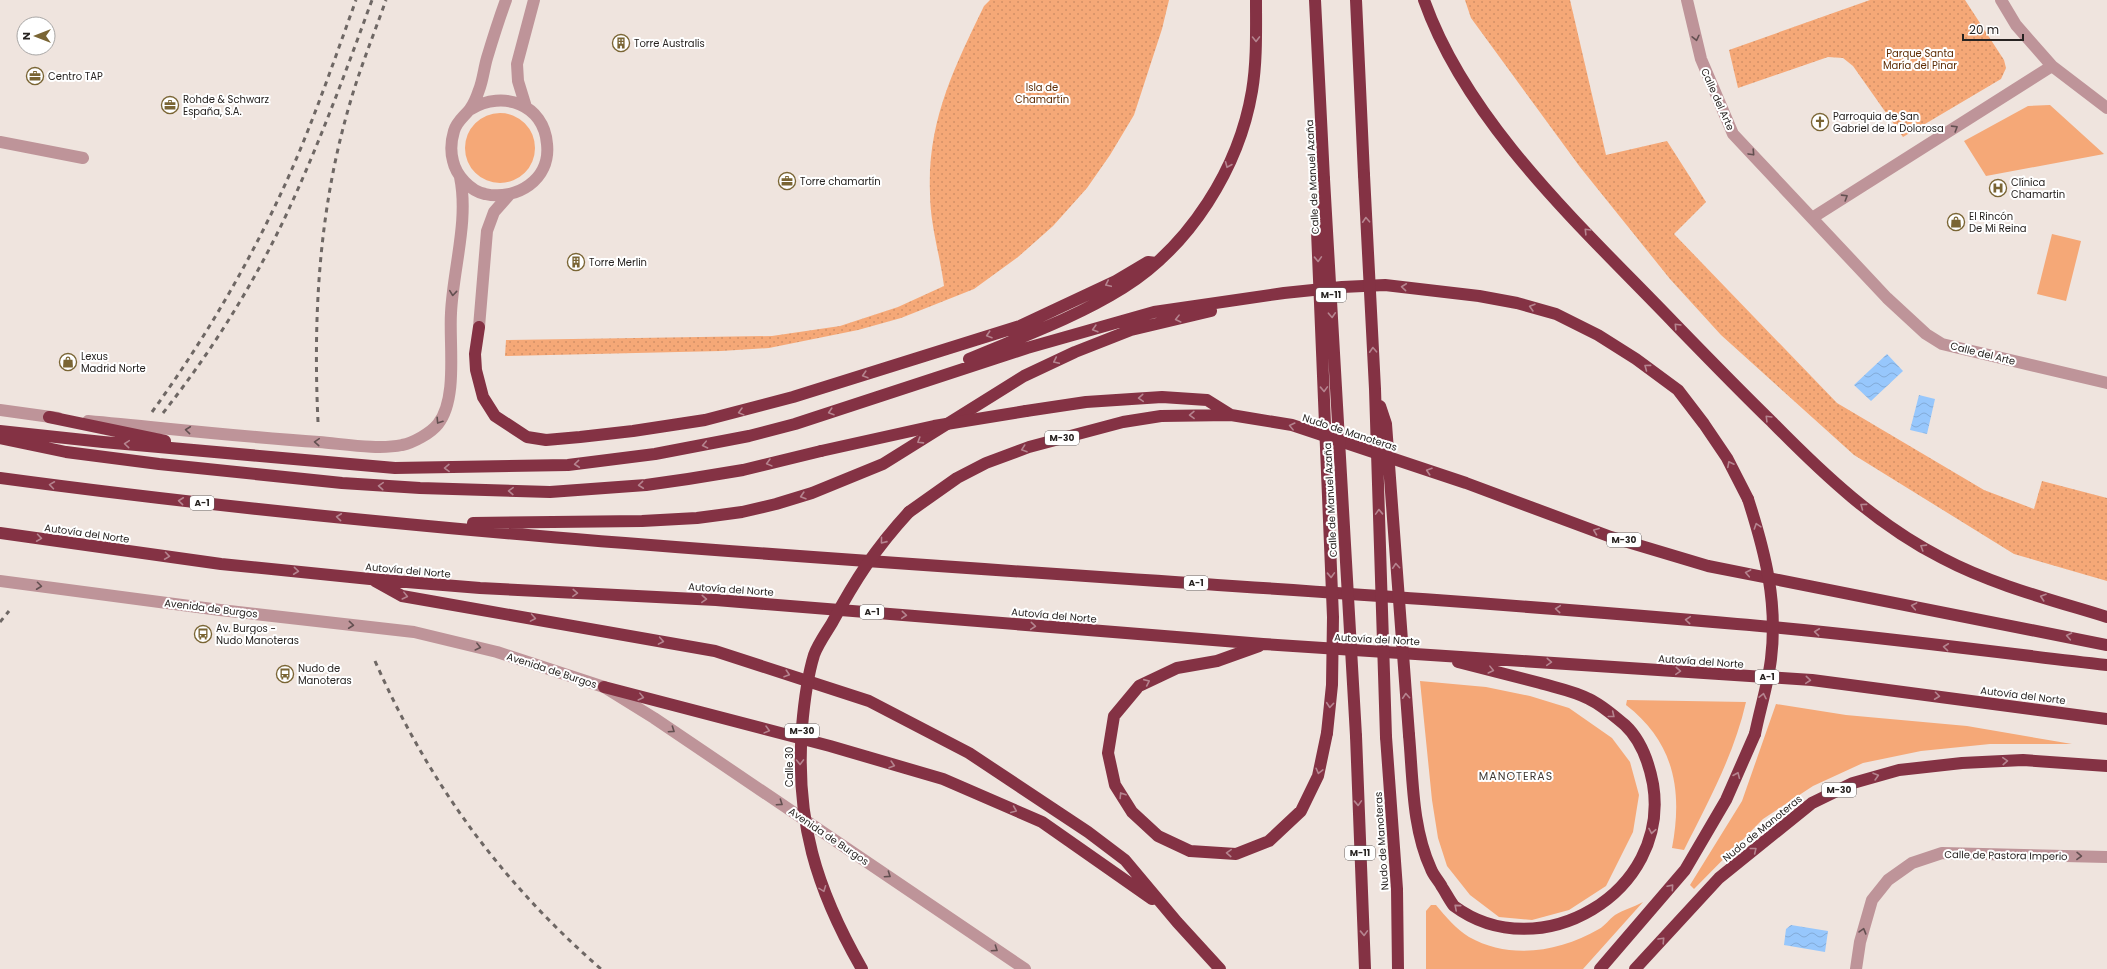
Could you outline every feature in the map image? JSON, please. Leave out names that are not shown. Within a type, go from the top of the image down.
[{"type":"highway","points":[[908,386],[1094,305],[1124,288],[1156,263],[1188,231],[1211,197],[1227,167],[1238,138],[1252,91],[1256,45],[1256,0]]},
{"type":"highway","name":"Calle de Manuel Azaña","points":[[1314,0],[1356,736]]},
{"type":"highway","points":[[1356,0],[1375,389],[1386,424],[1409,735],[1418,826],[1431,869],[1454,905],[1483,926],[1498,933],[1522,937],[1548,935],[1574,927],[1604,910],[1626,888],[1645,857],[1651,837],[1655,812],[1655,798],[1651,772],[1640,745],[1626,726],[1588,698],[1565,690],[1426,654]]},
{"type":"highway","points":[[1424,0],[1432,23],[1451,62],[1485,113],[1522,162],[1719,370],[1838,486],[1895,530],[1942,558],[2002,584],[2107,617]]},
{"type":"highway","points":[[1263,644],[1217,660],[1177,668],[1139,686],[1114,716],[1108,753],[1116,785],[1132,812],[1158,836],[1190,851],[1236,854],[1269,841],[1301,811],[1318,776],[1327,733],[1332,685],[1333,617],[1317,231],[1324,179]]},
{"type":"highway","points":[[479,326],[475,354],[476,370],[483,397],[495,416],[527,437],[546,440],[588,436],[705,420],[793,397],[1020,326],[1116,281],[1148,262],[1156,263]]},
{"type":"highway","points":[[0,431],[103,442],[395,468],[568,465],[655,454],[749,436],[795,424],[1027,348],[1154,312],[1284,293],[1342,287],[1386,285],[1486,297],[1517,303],[1556,314],[1598,336],[1636,359],[1678,390],[1704,424],[1727,458],[1748,499],[1764,547],[1774,611],[1771,659],[1755,734],[1726,800],[1685,870],[1600,969]]},
{"type":"highway","points":[[405,523],[642,521],[697,518],[742,512],[776,504],[812,493],[883,464],[1024,376],[1075,352],[1131,330],[1284,293]]},
{"type":"highway","name":"Nudo de Manoteras","points":[[1375,389],[1386,736],[1397,890],[1398,969]]},
{"type":"highway","points":[[0,438],[66,452],[152,463],[342,483],[420,488],[550,492],[646,485],[743,470],[934,426],[1086,402],[1162,397],[1207,400],[1231,415]]},
{"type":"highway","name":"Nudo de Manoteras","points":[[910,512],[957,478],[986,463],[1029,447],[1123,422],[1161,416],[1231,415],[1292,425],[1466,483],[1619,539],[1708,566],[1786,580],[2107,645]]},
{"type":"highway","points":[[49,417],[221,452]]},
{"type":"highway","name":"A-1","points":[[0,478],[137,497],[716,552],[1463,602],[1735,623],[2107,665]]},
{"type":"highway","name":"Calle 30","points":[[862,969],[845,940],[827,898],[807,839],[801,796],[800,756],[805,700],[815,654],[850,590],[872,555],[910,512]]},
{"type":"highway","name":"Autovía del Norte","points":[[0,533],[221,564],[370,579],[480,588],[716,600],[1263,644],[1812,680],[2107,719]]},
{"type":"highway","points":[[370,579],[402,596],[715,651],[869,701],[969,753],[1088,832],[1125,860],[1220,969]]},
{"type":"highway","points":[[604,687],[830,746],[943,780],[1042,822],[1168,910]]},
{"type":"highway","name":"Nudo de Manoteras","points":[[1356,736],[1365,969]]},
{"type":"highway","name":"Nudo de Manoteras","points":[[1635,969],[1719,878],[1812,803],[1853,783],[1899,770],[1962,763],[2023,760],[2107,766]]},
{"type":"street","points":[[471,109],[480,88],[506,0]]},
{"type":"street","points":[[526,107],[518,81],[517,64],[534,0]]},
{"type":"street","name":"Calle del Arte","points":[[1687,0],[1701,59],[1734,134],[1887,298],[1926,334],[1942,344],[2107,384]]},
{"type":"street","points":[[2001,0],[2016,25],[2052,66],[2107,108]]},
{"type":"street","points":[[1812,218],[2052,66]]},
{"type":"street","points":[[492,100],[515,102],[526,107],[541,124],[548,145],[547,157],[543,168],[530,186],[510,195],[496,196],[482,194],[470,187],[460,177],[454,166],[451,153],[452,141],[458,123],[471,109],[481,103],[492,100]]},
{"type":"street","points":[[0,142],[83,158]]},
{"type":"street","points":[[0,410],[49,417],[268,438],[379,446],[402,445],[424,436],[438,424],[446,408],[450,369],[452,306],[463,200],[460,177]]},
{"type":"street","points":[[479,326],[487,231],[494,212],[510,195]]},
{"type":"street","name":"Avenida de Burgos","points":[[0,581],[220,610],[414,632],[497,652],[604,687],[654,718],[1025,969]]},
{"type":"street","name":"Calle de Pastora Imperio","points":[[1856,969],[1860,942],[1872,900],[1888,880],[1912,863],[1942,853],[2107,857]]},
{"type":"green space","name":"Isla de Chamartín","points":[[990,0],[1169,0],[1162,29],[1134,115],[1110,155],[1087,188],[1053,226],[1018,257],[974,289],[901,318],[858,330],[769,348],[721,351],[505,356],[506,340],[772,336],[840,326],[898,307],[944,286],[930,205],[930,167],[933,143],[945,96],[962,51],[984,6]]},
{"type":"green space","points":[[1465,0],[1570,0],[1606,155],[1667,141],[1706,202],[1674,234],[1837,403],[1984,490],[2034,509],[2042,481],[2107,498],[2107,581],[2014,554],[1854,455],[1721,335],[1670,279],[1580,167],[1471,18]]},
{"type":"green space","name":"Parque Santa María del Pinar","points":[[1870,0],[1965,0],[2004,60],[2006,68],[2001,79],[1903,137],[1853,66],[1843,58],[1828,57],[1738,88],[1729,50]]},
{"type":"green space","points":[[2050,105],[2104,154],[1986,176],[1964,141],[2028,106]]},
{"type":"green space","points":[[500,113],[513,116],[525,123],[532,135],[535,148],[532,161],[525,173],[513,180],[500,183],[487,180],[475,173],[468,161],[465,148],[468,135],[475,123],[487,116]]},
{"type":"green space","points":[[2052,234],[2081,241],[2066,301],[2037,294]]},
{"type":"green space","points":[[1420,681],[1486,687],[1530,696],[1569,708],[1612,738],[1630,762],[1639,795],[1633,832],[1606,886],[1569,910],[1532,920],[1499,917],[1470,895],[1447,866],[1438,838],[1432,800]]},
{"type":"green space","points":[[1627,700],[1746,702],[1735,741],[1720,778],[1684,850],[1672,848],[1675,827],[1675,787],[1665,751],[1655,735],[1642,719],[1626,705]]},
{"type":"green space","points":[[1776,704],[1846,715],[1967,726],[2072,744],[1990,744],[1921,751],[1863,763],[1813,786],[1763,819],[1694,889],[1690,885],[1742,801]]},
{"type":"green space","points":[[1643,902],[1583,969],[1426,969],[1426,911],[1431,905],[1436,905],[1455,927],[1469,937],[1501,949],[1518,951],[1551,948],[1584,937],[1599,929],[1615,915]]},
{"type":"water","points":[[1887,354],[1903,371],[1871,401],[1854,385]]},
{"type":"water","points":[[1919,395],[1935,399],[1927,434],[1910,430]]},
{"type":"water","points":[[1791,925],[1828,931],[1825,952],[1784,945],[1786,929]]},
{"type":"railway","points":[[152,412],[186,363],[218,312],[262,233],[298,156],[356,0]]},
{"type":"railway","points":[[163,413],[199,365],[232,315],[275,238],[322,133],[372,0]]},
{"type":"railway","points":[[318,422],[317,341],[320,261],[331,182],[350,103],[386,0]]},
{"type":"railway","points":[[0,622],[9,611]]},
{"type":"railway","points":[[375,661],[396,706],[419,748],[470,828],[499,865],[531,901],[565,936],[601,969]]},
{"type":"place","name":"Torre Australis","points":[[621,43]]},
{"type":"place","name":"Centro TAP","points":[[35,76]]},
{"type":"place","name":"Rohde & Schwarz España, S.A.","points":[[170,105]]},
{"type":"place","name":"Parroquia de San Gabriel de la Dolorosa","points":[[1820,122]]},
{"type":"place","name":"Torre chamartín","points":[[787,181]]},
{"type":"place","name":"Clínica Chamartin","points":[[1998,188]]},
{"type":"place","name":"El Rincón De Mi Reina","points":[[1956,222]]},
{"type":"place","name":"Torre Merlin","points":[[576,262]]},
{"type":"place","name":"Lexus Madrid Norte","points":[[68,362]]},
{"type":"place","name":"Av. Burgos - Nudo Manoteras","points":[[203,634]]},
{"type":"place","name":"Nudo de Manoteras","points":[[285,674]]},
{"type":"district","name":"MANOTERAS","points":[[1516,776]]}]
